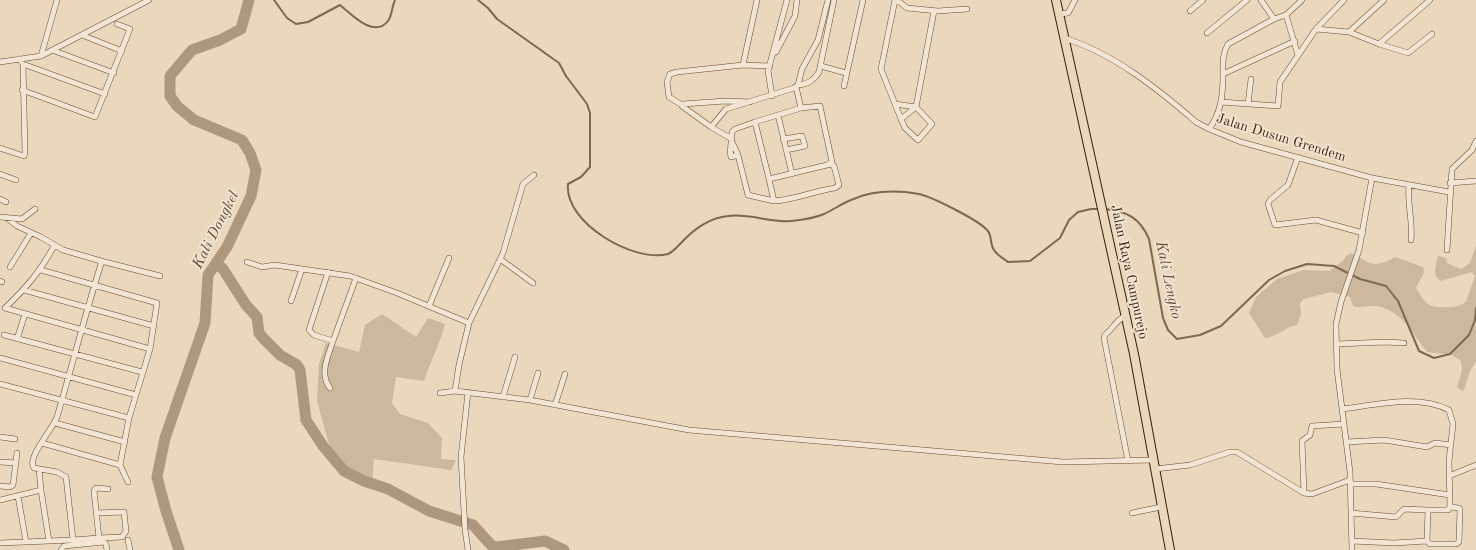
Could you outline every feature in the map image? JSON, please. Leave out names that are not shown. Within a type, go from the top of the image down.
[{"type":"main road","name":"Jalan Raya Campurejo","points":[[1056,0],[1101,200],[1170,550]]},
{"type":"street","points":[[41,56],[57,0]]},
{"type":"street","points":[[0,62],[41,56],[148,0]]},
{"type":"street","points":[[743,65],[757,0]]},
{"type":"street","points":[[772,96],[768,71],[786,0]]},
{"type":"street","points":[[773,56],[795,16],[797,0]]},
{"type":"street","points":[[801,108],[797,86],[802,69],[818,40],[828,0]]},
{"type":"street","points":[[711,127],[726,109],[807,84],[815,78],[821,66],[832,17],[834,0]]},
{"type":"street","points":[[844,86],[863,0]]},
{"type":"street","points":[[895,104],[916,107],[932,124],[918,140],[906,128],[901,120],[881,69],[896,0],[907,8],[934,11],[967,9]]},
{"type":"street","points":[[1059,14],[1068,13],[1075,0]]},
{"type":"street","points":[[1190,11],[1203,0]]},
{"type":"street","points":[[1207,33],[1248,0]]},
{"type":"street","points":[[1261,0],[1274,19]]},
{"type":"street","points":[[1209,129],[1216,120],[1221,102],[1223,74],[1222,65],[1228,44],[1274,19],[1286,15],[1302,0]]},
{"type":"street","points":[[1221,102],[1278,106],[1280,82],[1316,29],[1344,0]]},
{"type":"street","points":[[1349,32],[1384,0]]},
{"type":"street","points":[[1378,44],[1430,0]]},
{"type":"street","points":[[901,120],[916,107],[934,11]]},
{"type":"street","points":[[825,14],[832,17]]},
{"type":"street","points":[[1286,15],[1298,55]]},
{"type":"street","points":[[22,90],[94,117],[96,116],[130,29],[117,24]]},
{"type":"street","points":[[1316,29],[1349,32],[1378,44],[1408,53],[1432,34]]},
{"type":"street","points":[[82,35],[122,51]]},
{"type":"street","name":"Jalan Dusun Grendem","points":[[1064,38],[1079,43],[1123,66],[1196,122],[1241,142],[1372,178],[1449,192]]},
{"type":"street","points":[[1223,74],[1295,41]]},
{"type":"street","points":[[52,50],[114,73]]},
{"type":"street","points":[[0,148],[24,156],[25,153],[22,64],[19,59]]},
{"type":"street","points":[[22,64],[105,94]]},
{"type":"street","points":[[770,66],[743,65],[670,74],[667,82],[669,97],[732,141],[738,155],[748,195],[774,201],[789,200],[797,196],[835,188],[839,185],[836,170],[830,164]]},
{"type":"street","points":[[821,66],[846,73]]},
{"type":"street","points":[[1248,104],[1251,79]]},
{"type":"street","points":[[682,105],[716,102],[750,102]]},
{"type":"street","points":[[716,102],[726,109]]},
{"type":"street","points":[[738,155],[730,157],[732,132],[735,129],[801,108],[820,106],[832,162],[830,164]]},
{"type":"street","points":[[778,115],[792,174]]},
{"type":"street","points":[[755,122],[770,179],[774,201]]},
{"type":"street","points":[[784,139],[802,136],[805,146],[786,150]]},
{"type":"street","points":[[1447,250],[1449,192],[1452,169],[1472,150],[1476,141]]},
{"type":"street","points":[[1298,157],[1288,185],[1270,200],[1268,204],[1275,225],[1316,220],[1363,233]]},
{"type":"street","points":[[770,179],[830,164]]},
{"type":"street","points":[[0,174],[16,180]]},
{"type":"street","points":[[456,391],[459,365],[469,323],[500,259],[523,184],[534,175]]},
{"type":"street","points":[[1352,550],[1350,482],[1347,442],[1337,369],[1336,324],[1341,302],[1353,272],[1363,233],[1372,178]]},
{"type":"street","points":[[1450,183],[1476,181]]},
{"type":"street","points":[[1409,185],[1408,197],[1412,225],[1411,240]]},
{"type":"street","points":[[0,199],[6,202]]},
{"type":"street","points":[[0,217],[8,219],[22,219],[35,209]]},
{"type":"street","points":[[8,219],[17,226],[51,242],[54,246],[63,250],[160,276]]},
{"type":"street","points":[[10,268],[31,233]]},
{"type":"street","points":[[2,309],[24,290],[41,270],[54,246]]},
{"type":"street","points":[[429,306],[449,258]]},
{"type":"street","points":[[500,259],[533,283]]},
{"type":"street","points":[[73,540],[66,477],[57,472],[39,469],[32,466],[37,450],[55,423],[101,261]]},
{"type":"street","points":[[247,262],[262,267],[275,265],[328,272],[356,278],[469,323]]},
{"type":"street","points":[[291,301],[302,269]]},
{"type":"street","points":[[41,270],[156,301],[157,309],[150,349],[129,418],[120,465],[128,482]]},
{"type":"street","points":[[328,272],[309,330],[314,335],[333,341]]},
{"type":"street","points":[[330,388],[325,377],[324,369],[356,278]]},
{"type":"street","points":[[24,290],[154,326]]},
{"type":"street","points":[[2,309],[150,349]]},
{"type":"street","points":[[17,339],[25,314]]},
{"type":"street","points":[[1125,316],[1115,322],[1112,330],[1105,335],[1104,338],[1128,460]]},
{"type":"street","points":[[4,335],[142,372]]},
{"type":"street","points":[[1337,344],[1385,342],[1404,343]]},
{"type":"street","points":[[503,397],[515,357]]},
{"type":"street","points":[[0,358],[136,395]]},
{"type":"street","points":[[530,400],[538,373]]},
{"type":"street","points":[[555,405],[565,374]]},
{"type":"street","points":[[0,384],[129,418]]},
{"type":"street","points":[[440,393],[456,391],[530,400],[689,430],[1063,462],[1153,460]]},
{"type":"street","points":[[468,392],[461,456],[465,529],[468,550]]},
{"type":"street","points":[[1342,410],[1390,403],[1415,403],[1444,407],[1449,410],[1453,424],[1449,476],[1450,507]]},
{"type":"street","points":[[55,423],[124,442]]},
{"type":"street","points":[[1304,493],[1300,444],[1310,435],[1312,426],[1345,426]]},
{"type":"street","points":[[0,437],[15,439]]},
{"type":"street","points":[[1347,442],[1384,440],[1426,447],[1435,443],[1451,445]]},
{"type":"street","points":[[42,444],[120,465]]},
{"type":"street","points":[[1154,469],[1190,465],[1230,452],[1237,452],[1304,493],[1312,494],[1350,482],[1376,484],[1450,495]]},
{"type":"street","points":[[0,486],[10,487],[13,485],[17,453]]},
{"type":"street","points":[[0,462],[16,463]]},
{"type":"street","points":[[1449,476],[1476,465]]},
{"type":"street","points":[[39,469],[49,541]]},
{"type":"street","points":[[99,538],[95,489],[108,489]]},
{"type":"street","points":[[0,500],[41,490]]},
{"type":"street","points":[[18,496],[26,542]]},
{"type":"street","points":[[1132,513],[1161,507]]},
{"type":"street","points":[[1351,513],[1396,517],[1404,509],[1448,510],[1450,507],[1460,509],[1459,542],[1456,544],[1433,544],[1427,541],[1394,543],[1352,541]]},
{"type":"street","points":[[1427,541],[1428,510]]},
{"type":"street","points":[[0,536],[1,543],[122,537],[126,531],[124,512],[96,513]]},
{"type":"street","points":[[128,540],[130,550]]},
{"type":"street","points":[[61,550],[64,546],[104,542],[107,550]]},
{"type":"shaded area","points":[[1476,245],[1476,361],[1470,371],[1464,390],[1462,391],[1457,387],[1462,371],[1461,361],[1452,355],[1427,352],[1407,325],[1396,314],[1381,307],[1353,306],[1350,297],[1331,292],[1304,299],[1300,303],[1301,315],[1297,325],[1265,338],[1249,313],[1256,297],[1277,279],[1303,270],[1329,271],[1351,253],[1373,264],[1382,263],[1395,257],[1423,267],[1424,272],[1416,288],[1425,302],[1436,307],[1458,306],[1466,302],[1475,276],[1472,272],[1440,281],[1435,272],[1438,256],[1446,258],[1447,263],[1461,269],[1470,263]]},
{"type":"shaded area","points":[[382,314],[416,337],[428,318],[445,324],[424,381],[396,377],[392,403],[400,414],[428,423],[442,438],[441,459],[456,460],[451,470],[374,459],[372,488],[336,469],[317,401],[319,364],[326,343],[359,352],[365,325]]},
{"type":"waterway","name":"Kali Dongkel","points":[[179,550],[157,477],[165,438],[205,323],[208,275],[227,247],[251,196],[256,170],[250,153],[242,140],[194,120],[177,106],[170,96],[170,76],[192,50],[220,40],[241,29],[249,0]]},
{"type":"waterway","name":"Kali Lengko","points":[[274,0],[287,18],[296,24],[308,22],[340,5],[356,19],[370,26],[376,27],[382,26],[388,21],[395,0]]},
{"type":"waterway","name":"Kali Lengko","points":[[478,0],[488,8],[497,19],[559,63],[566,76],[587,104],[590,113],[590,167],[581,177],[568,184],[570,199],[577,213],[589,226],[620,246],[637,252],[654,255],[668,254],[702,225],[721,217],[736,215],[776,221],[799,220],[820,215],[859,197],[875,193],[901,192],[925,196],[955,210],[983,226],[990,235],[994,250],[1008,262],[1030,261],[1060,238],[1069,220],[1078,212],[1091,209],[1100,209]]},
{"type":"waterway","name":"Kali Lengko","points":[[1104,209],[1112,210],[1132,217],[1141,226],[1149,239],[1163,318],[1168,330],[1177,339],[1200,335],[1221,326],[1269,280],[1285,271],[1307,264],[1334,266],[1360,279],[1386,286],[1398,301],[1419,351],[1434,358],[1450,354],[1469,335],[1475,320],[1476,308]]},
{"type":"waterway","points":[[216,263],[223,269],[246,305],[257,317],[259,333],[280,355],[297,365],[300,370],[306,420],[323,446],[344,471],[364,481],[388,489],[429,511],[473,525],[491,545],[496,547],[545,541],[564,550]]}]
